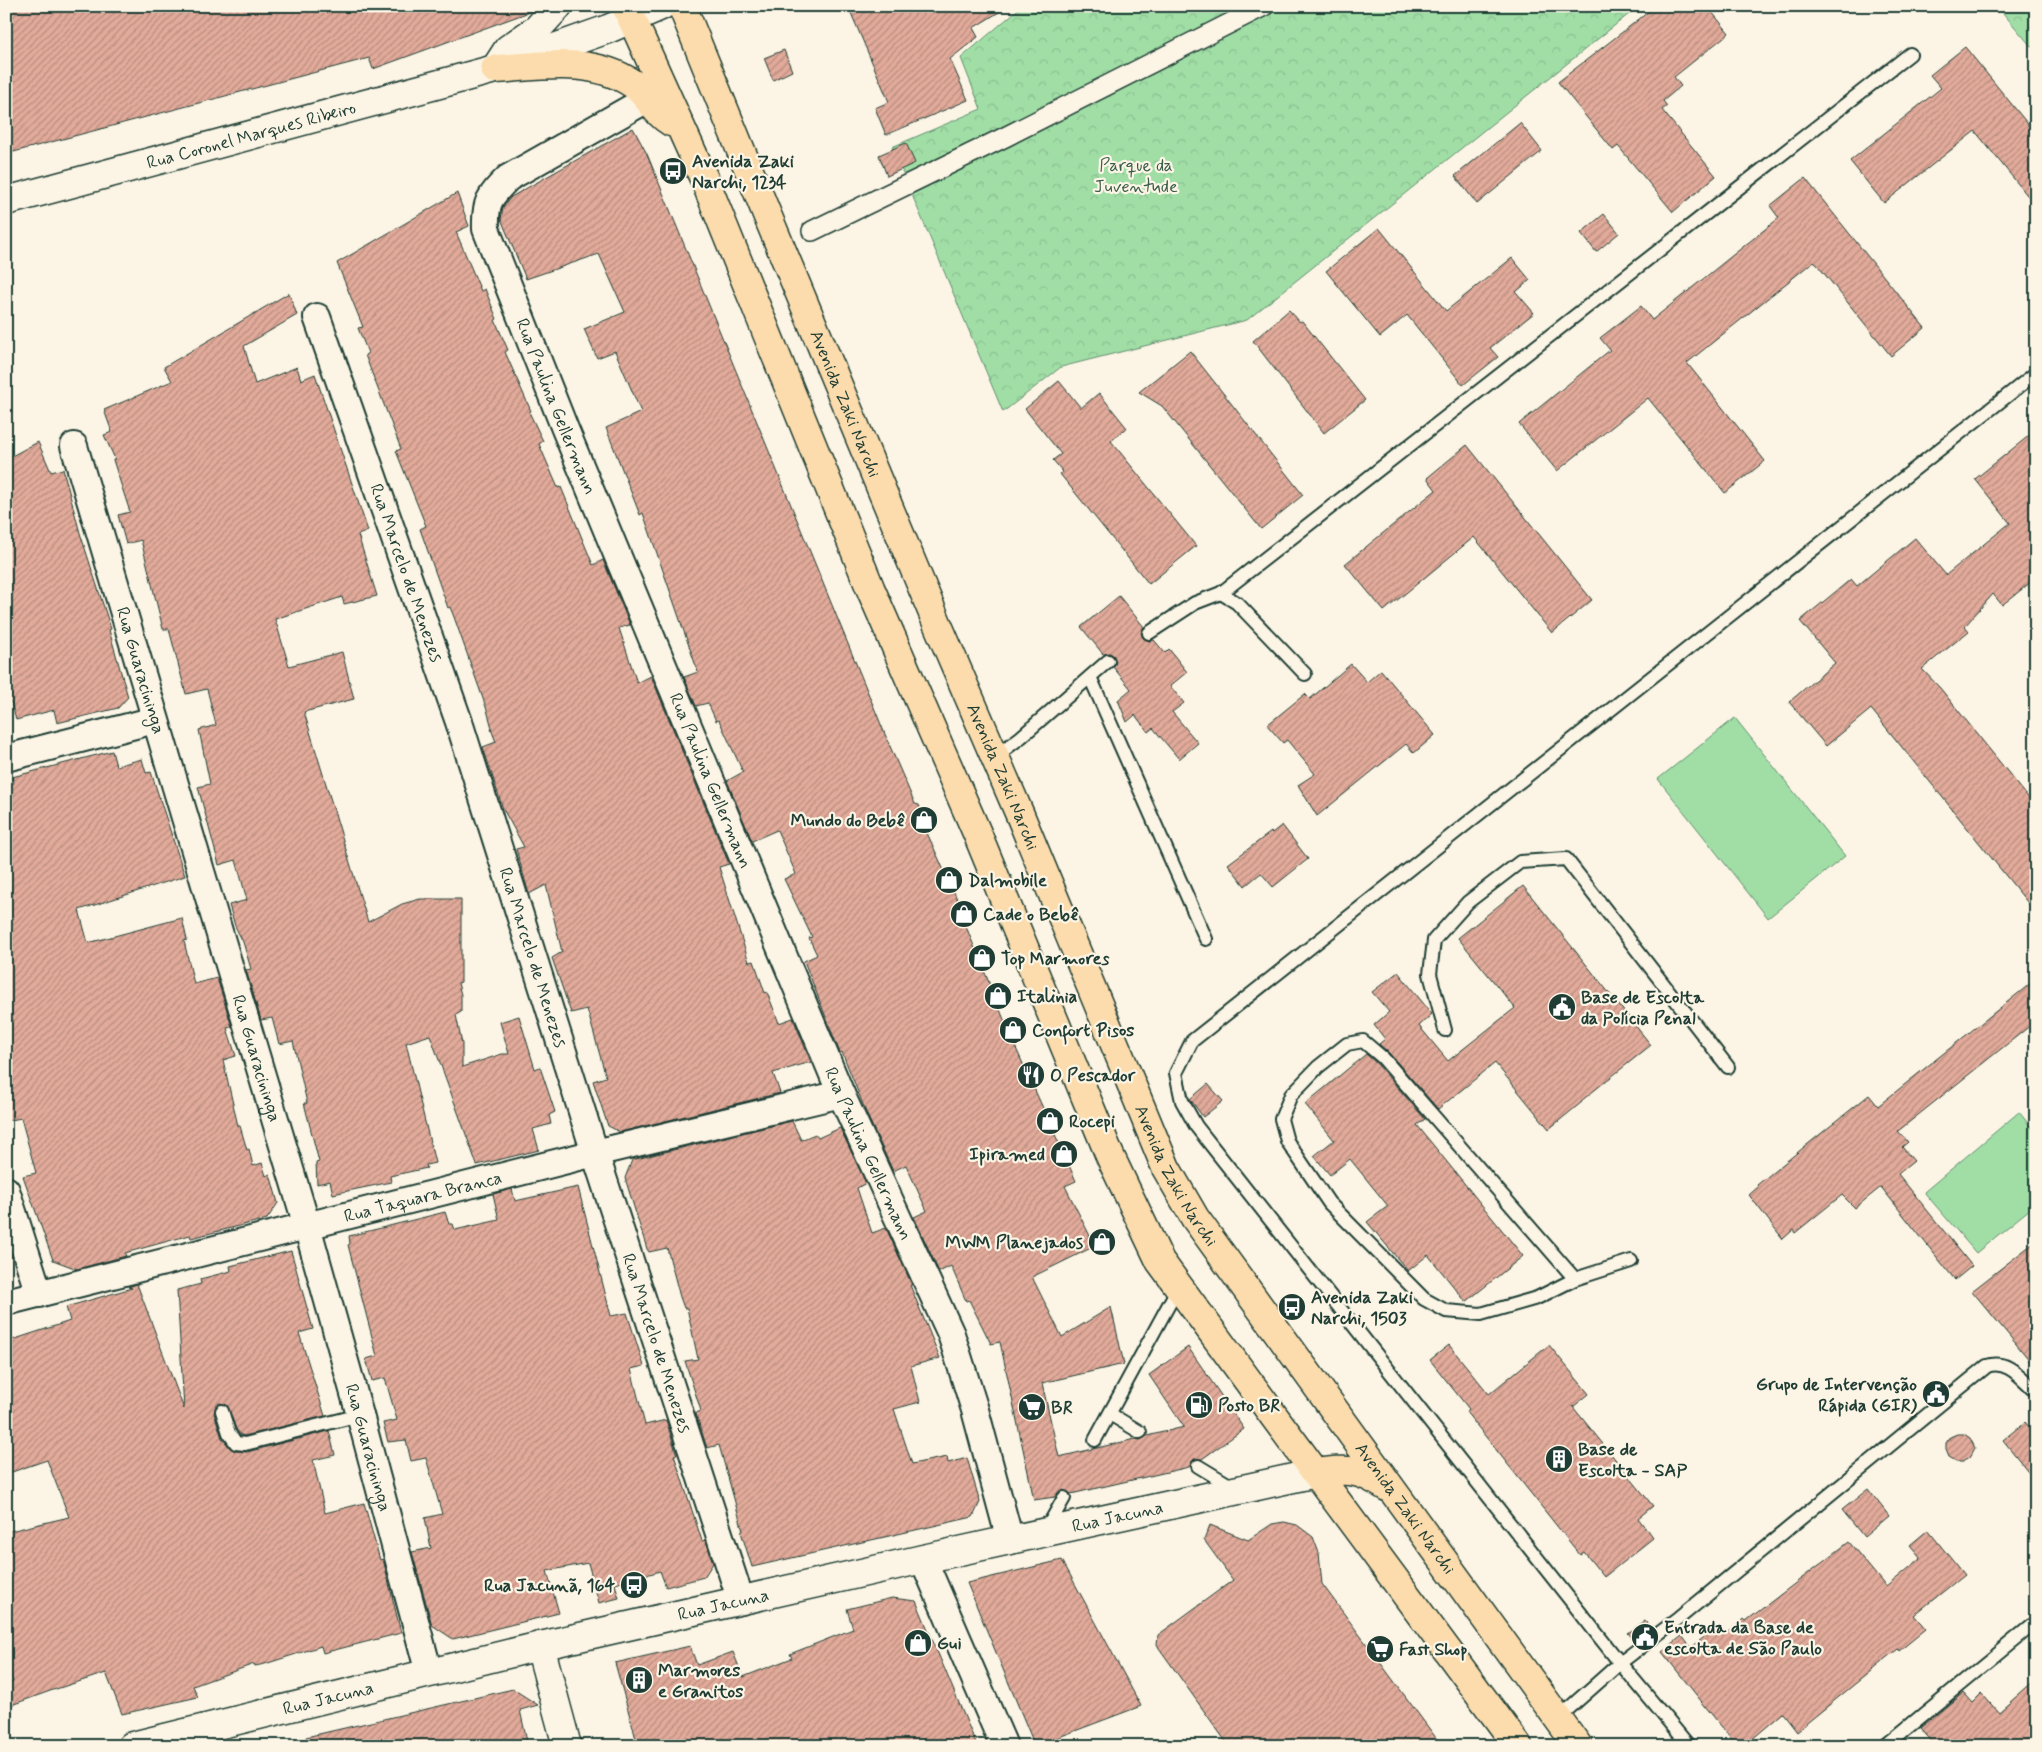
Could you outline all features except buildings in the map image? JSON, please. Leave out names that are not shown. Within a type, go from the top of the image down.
[{"type":"main road","points":[[495,69],[508,49],[537,29],[558,6]]},
{"type":"main road","name":"Rua Coronel Marques Ribeiro","points":[[6,200],[495,69],[629,12],[661,6]]},
{"type":"main road","name":"Avenida Zaki Narchi","points":[[682,6],[764,209],[937,624],[996,756],[1166,1168],[1182,1199],[1578,1746]]},
{"type":"main road","points":[[629,12],[747,284],[871,590],[977,833],[1110,1156],[1160,1261],[1518,1746]]},
{"type":"main road","points":[[495,69],[549,65],[591,66],[633,84],[649,98],[662,117],[680,126]]},
{"type":"main road","points":[[1316,1473],[1356,1471],[1369,1475],[1392,1490]]},
{"type":"main road","name":"Rua Jacuna","points":[[132,1746],[540,1646],[923,1559],[1316,1473]]},
{"type":"main road","points":[[540,1646],[567,1746]]},
{"type":"street","points":[[812,231],[1264,6]]},
{"type":"street","name":"Rua Paulina Gellermann","points":[[649,98],[508,178],[493,194],[485,209],[486,229],[565,429],[841,1094],[951,1334],[975,1410],[1010,1540]]},
{"type":"street","name":"Rua Marcelo de Menezes","points":[[317,317],[459,722],[595,1153],[741,1601]]},
{"type":"street","name":"Rua Guaracininga","points":[[74,446],[307,1226],[430,1673]]},
{"type":"street","points":[[6,758],[155,720]]},
{"type":"street","name":"Rua Taquara Branca","points":[[6,1302],[595,1153],[841,1094]]},
{"type":"street","points":[[6,1190],[39,1294]]},
{"type":"street","points":[[923,1559],[1004,1746]]},
{"type":"lane","points":[[1149,633],[1195,603],[1221,593],[1910,54]]},
{"type":"lane","points":[[1689,1746],[1620,1663],[1196,1126],[1182,1101],[1176,1073],[1192,1041],[2036,373]]},
{"type":"lane","points":[[1221,593],[1237,603],[1305,674]]},
{"type":"lane","points":[[996,756],[1021,737],[1108,661]]},
{"type":"lane","points":[[1090,677],[1206,939]]},
{"type":"lane","points":[[1445,1030],[1430,974],[1434,940],[1468,902],[1520,862],[1566,859],[1728,1067]]},
{"type":"lane","points":[[1576,1279],[1383,1058],[1362,1041],[1347,1044],[1318,1067],[1291,1096],[1281,1119],[1287,1141],[1329,1203],[1424,1299],[1446,1311],[1481,1314],[1537,1298],[1576,1279],[1631,1261]]},
{"type":"lane","points":[[1095,1440],[1178,1286]]},
{"type":"lane","points":[[1558,1718],[1620,1663],[1679,1618],[1987,1366],[1996,1363],[2006,1364],[2036,1391]]},
{"type":"lane","points":[[222,1412],[236,1443],[245,1444],[360,1415]]},
{"type":"lane","points":[[1110,1414],[1140,1432]]},
{"type":"lane","points":[[1198,1466],[1238,1490]]},
{"type":"lane","points":[[1045,1532],[1064,1498]]},
{"type":"lane","points":[[1885,1746],[2036,1622]]},
{"type":"green space","name":"Parque da Juventude","points":[[1022,6],[1639,6],[1247,320],[1061,367],[1003,412],[892,147],[981,109],[961,58]]},
{"type":"green space","points":[[1997,6],[2036,6],[2036,52]]},
{"type":"green space","points":[[1735,718],[1845,856],[1768,918],[1658,779]]},
{"type":"green space","points":[[2019,1112],[2036,1133],[2036,1204],[1976,1253],[1924,1192]]},
{"type":"place","name":"Avenida Zaki Narchi, 1234","points":[[673,171]]},
{"type":"place","name":"Mundo do Bebê","points":[[924,820]]},
{"type":"place","name":"Dalmobile","points":[[949,880]]},
{"type":"place","name":"Cade o Bebê","points":[[964,914]]},
{"type":"place","name":"Top Marmores","points":[[982,958]]},
{"type":"place","name":"Italinia","points":[[998,996]]},
{"type":"place","name":"Base de Escolta da Polícia Penal","points":[[1562,1007]]},
{"type":"place","name":"Confort Pisos","points":[[1013,1030]]},
{"type":"place","name":"O Pescador","points":[[1031,1075]]},
{"type":"place","name":"Rocepi","points":[[1050,1121]]},
{"type":"place","name":"Ipiramed","points":[[1064,1154]]},
{"type":"place","name":"MWM Planejados","points":[[1102,1242]]},
{"type":"place","name":"Avenida Zaki Narchi, 1503","points":[[1292,1307]]},
{"type":"place","name":"Grupo de Intervenção Rápida (GIR)","points":[[1936,1394]]},
{"type":"place","name":"Posto BR","points":[[1199,1405]]},
{"type":"place","name":"BR","points":[[1032,1407]]},
{"type":"place","name":"Base de Escolta - SAP","points":[[1559,1459]]},
{"type":"place","name":"Rua Jacunã, 164","points":[[634,1585]]},
{"type":"place","name":"Entrada da Base de escolta de São Paulo","points":[[1645,1637]]},
{"type":"place","name":"Gui","points":[[918,1643]]},
{"type":"place","name":"Fast Shop","points":[[1380,1649]]},
{"type":"place","name":"Marmores e Granitos","points":[[639,1680]]}]
